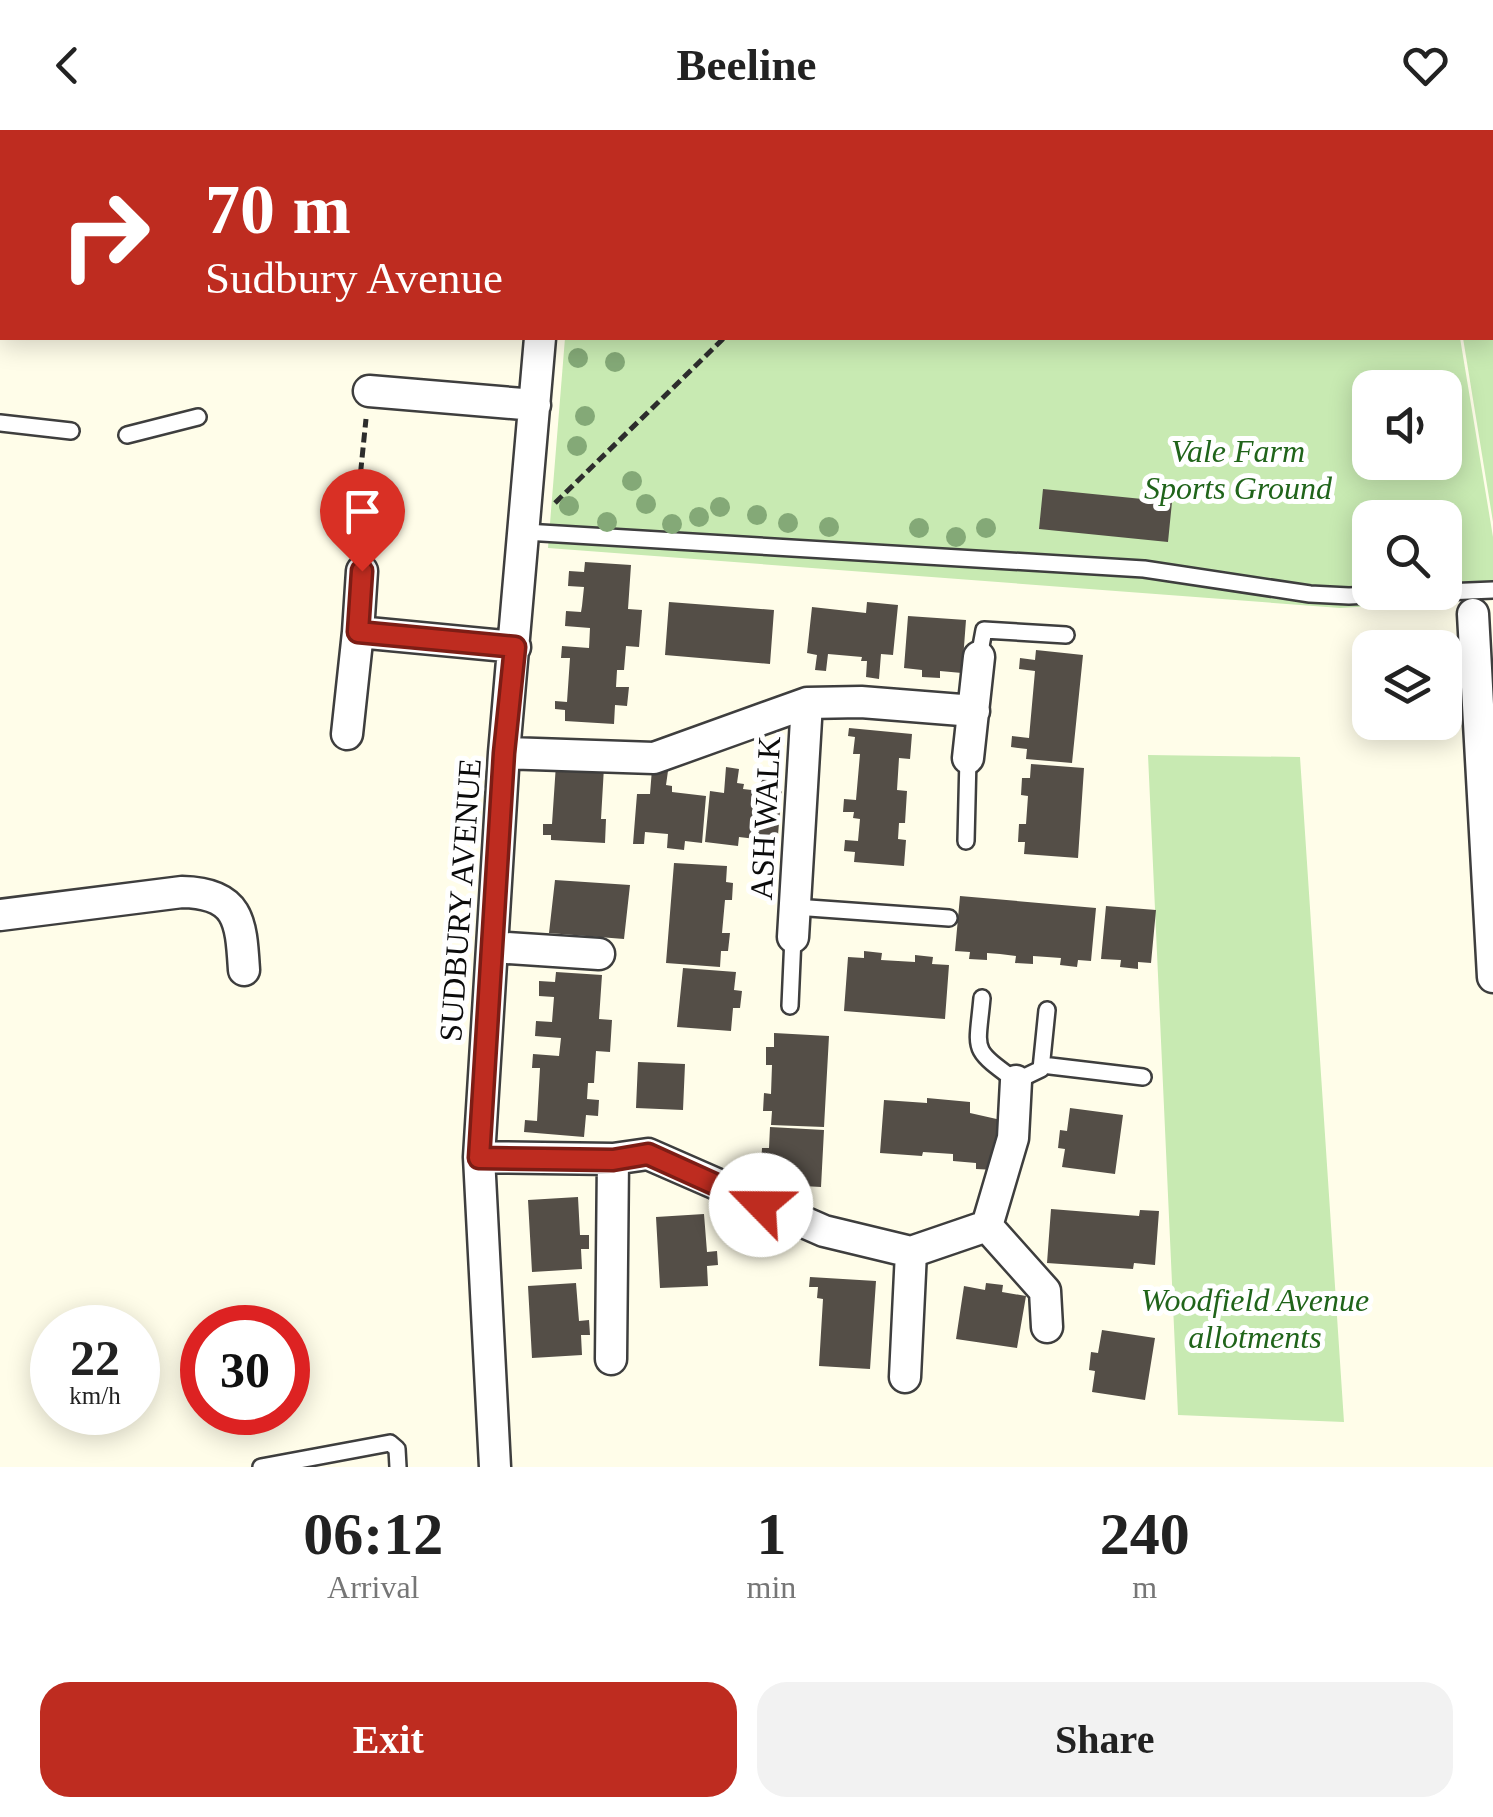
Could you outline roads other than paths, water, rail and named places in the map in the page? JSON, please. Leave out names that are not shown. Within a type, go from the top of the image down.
[{"type":"street","name":"SUDBURY AVENUE","points":[[495,1467],[479,1158],[504,753],[540,340]]},
{"type":"street","points":[[369,391],[535,405]]},
{"type":"street","points":[[347,734],[362,571]]},
{"type":"street","points":[[1473,614],[1493,977]]},
{"type":"street","points":[[358,632],[515,647]]},
{"type":"street","points":[[968,758],[980,657]]},
{"type":"street","name":"ASH WALK","points":[[504,753],[654,758],[807,703],[861,702],[974,712]]},
{"type":"street","name":"ASH WALK","points":[[794,922],[807,703]]},
{"type":"street","points":[[0,915],[204,892],[228,904],[241,924],[244,970]]},
{"type":"street","points":[[492,946],[599,954]]},
{"type":"street","points":[[987,1226],[1014,1138],[1016,1081]]},
{"type":"street","points":[[479,1158],[613,1160],[648,1154],[824,1231],[911,1252],[987,1226]]},
{"type":"street","points":[[611,1360],[613,1160]]},
{"type":"street","points":[[987,1226],[1045,1291],[1047,1327]]},
{"type":"street","points":[[905,1377],[911,1252]]},
{"type":"lane","points":[[127,435],[198,417]]},
{"type":"lane","points":[[0,423],[71,432]]},
{"type":"lane","points":[[526,532],[1144,568],[1310,594],[1352,596]]},
{"type":"lane","points":[[1462,591],[1493,590]]},
{"type":"lane","points":[[980,657],[984,630],[1066,636]]},
{"type":"lane","points":[[966,841],[968,758]]},
{"type":"lane","points":[[790,1006],[794,922],[948,918]]},
{"type":"lane","points":[[982,998],[978,1046],[982,1056],[1016,1081],[1037,1072],[1042,1065],[1047,1010]]},
{"type":"lane","points":[[1042,1065],[1143,1077]]},
{"type":"lane","points":[[261,1467],[390,1443],[397,1449],[398,1467]]},
{"type":"park label","name":"Vale Farm Sports Ground","points":[[1238,470]]},
{"type":"park label","name":"Woodfield Avenue allotments","points":[[1255,1318]]}]
